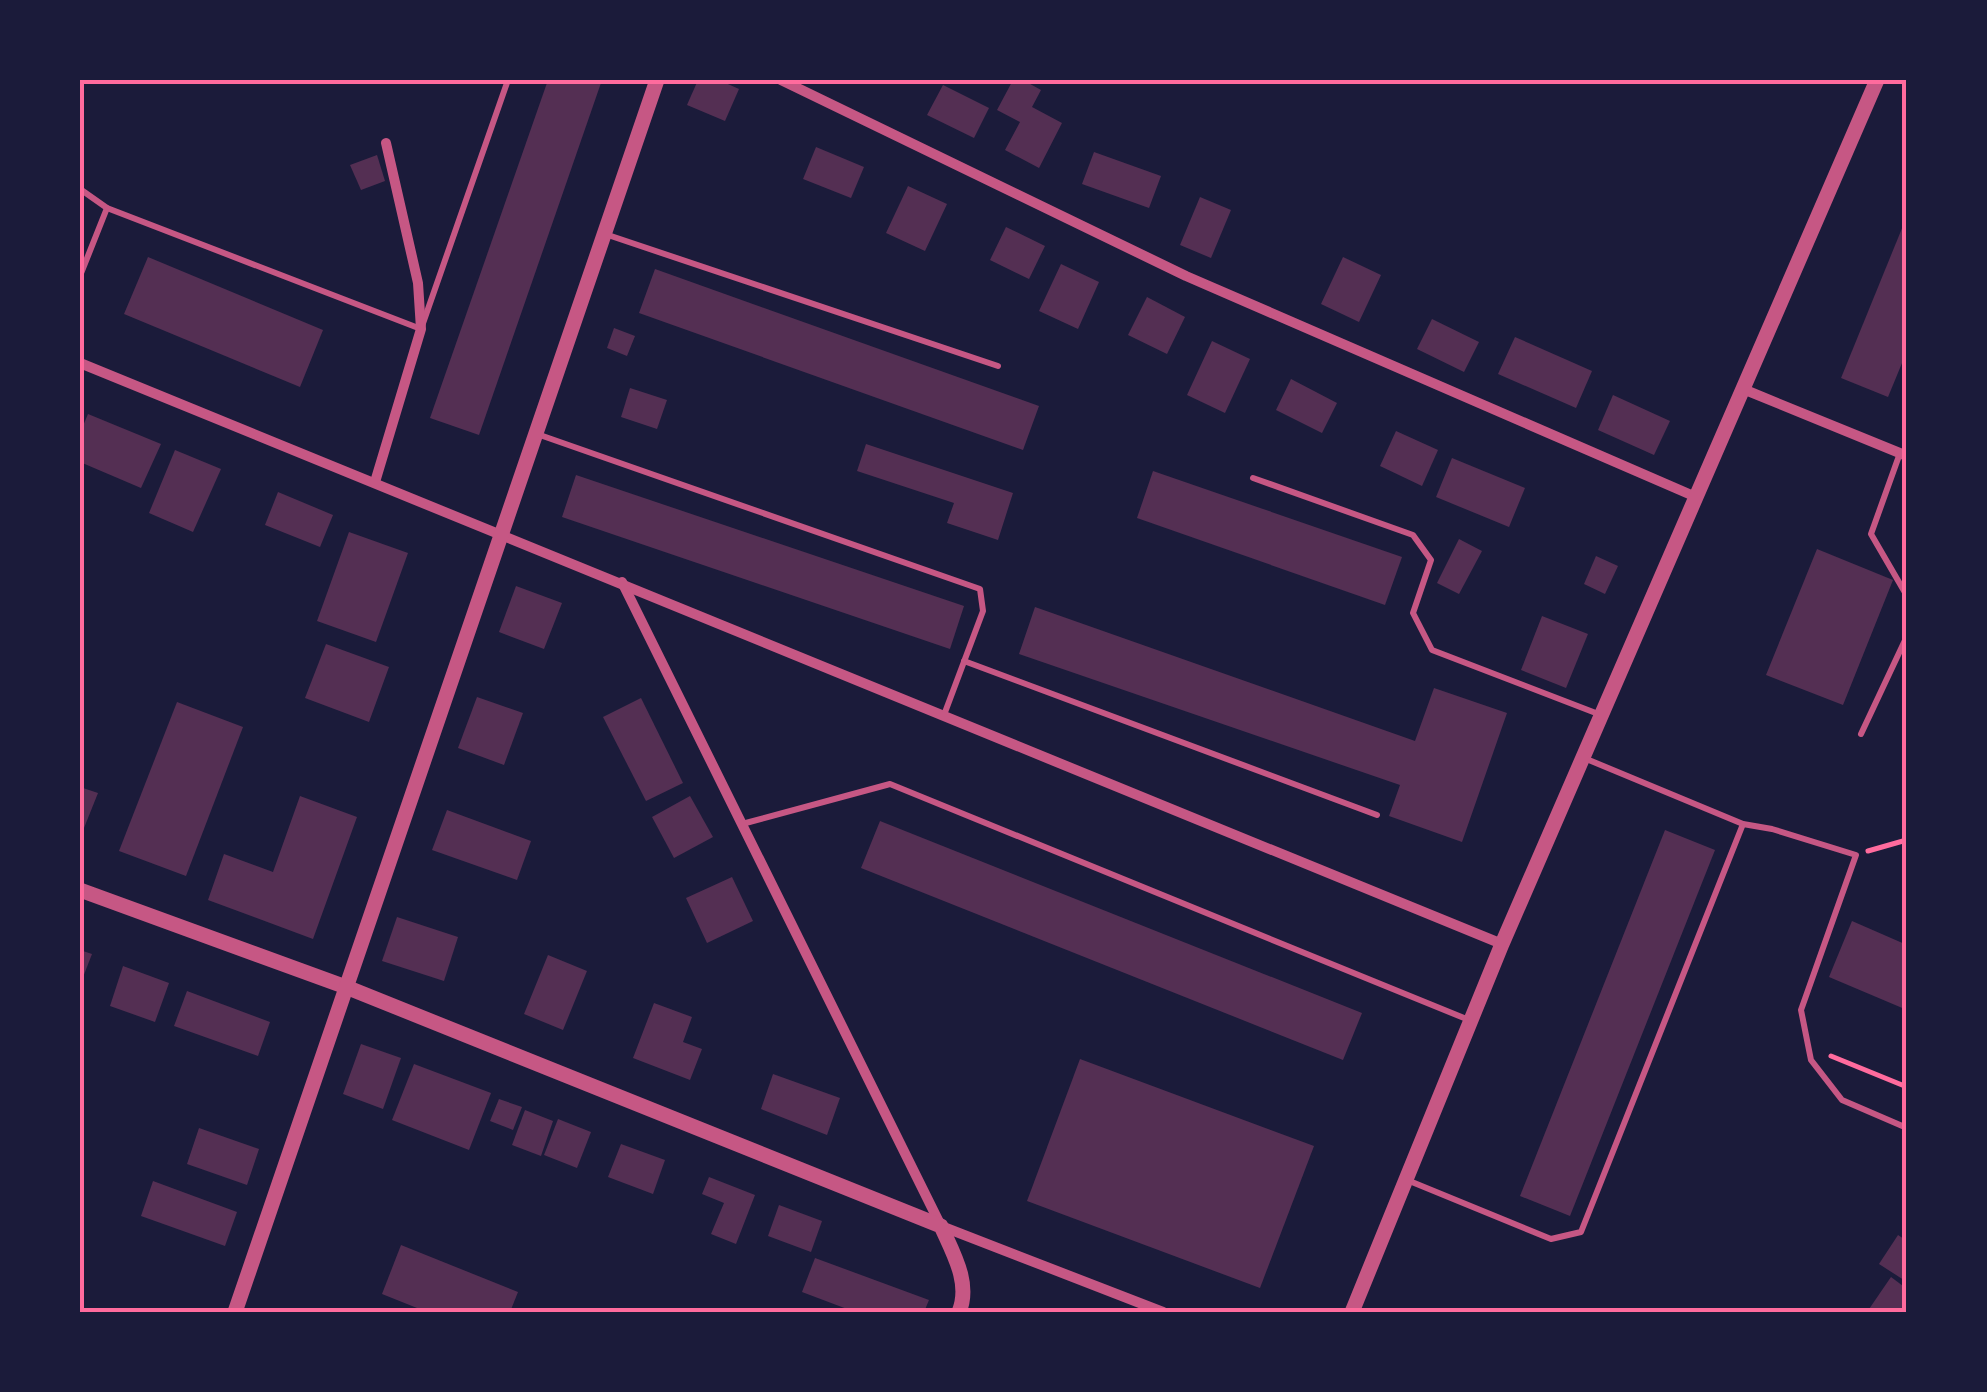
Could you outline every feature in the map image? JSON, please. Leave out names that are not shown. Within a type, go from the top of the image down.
[{"type":"street","points":[[235,1312],[657,80]]},
{"type":"street","points":[[781,80],[1186,276],[1696,498]]},
{"type":"street","points":[[1352,1312],[1502,944],[1877,80]]},
{"type":"street","points":[[376,482],[421,329],[418,283],[386,143]]},
{"type":"street","points":[[80,363],[1502,944]]},
{"type":"street","points":[[1742,389],[1903,455]]},
{"type":"street","points":[[622,582],[942,1226],[960,1268],[965,1298],[959,1312]]},
{"type":"street","points":[[80,890],[346,987],[1163,1312]]},
{"type":"lane","points":[[80,189],[107,208],[421,329],[508,80]]},
{"type":"lane","points":[[80,276],[107,208]]},
{"type":"lane","points":[[604,234],[998,366]]},
{"type":"lane","points":[[536,434],[980,589],[983,612],[944,714]]},
{"type":"lane","points":[[1903,455],[1871,534],[1907,596]]},
{"type":"lane","points":[[1253,478],[1412,535],[1431,560],[1413,613],[1432,650],[1602,714]]},
{"type":"lane","points":[[1861,734],[1907,636]]},
{"type":"lane","points":[[964,661],[1377,815]]},
{"type":"lane","points":[[1583,758],[1743,824],[1856,855],[1801,1010],[1811,1060],[1842,1100],[1907,1128]]},
{"type":"lane","points":[[742,824],[890,784],[1471,1020]]},
{"type":"lane","points":[[1406,1180],[1551,1239],[1581,1232],[1743,824]]},
{"type":"path","points":[[1856,855],[1902,841],[1907,844]]},
{"type":"path","points":[[1808,1046],[1907,1086]]},
{"type":"building","points":[[548,80],[602,80],[479,435],[430,418]]},
{"type":"building","points":[[698,80],[719,80],[739,89],[725,121],[687,105]]},
{"type":"building","points":[[1013,80],[1023,80],[1041,90],[1032,107],[1062,123],[1039,168],[1005,150],[1020,122],[997,110]]},
{"type":"building","points":[[943,85],[989,108],[974,138],[927,115]]},
{"type":"building","points":[[816,147],[864,167],[851,198],[803,179]]},
{"type":"building","points":[[1094,152],[1161,176],[1149,208],[1082,184]]},
{"type":"building","points":[[377,155],[385,181],[361,190],[350,165]]},
{"type":"building","points":[[908,186],[947,204],[925,251],[886,233]]},
{"type":"building","points":[[1200,197],[1231,210],[1211,258],[1180,245]]},
{"type":"building","points":[[1907,216],[1907,351],[1888,397],[1841,378]]},
{"type":"building","points":[[1006,227],[1045,246],[1029,279],[990,260]]},
{"type":"building","points":[[148,257],[323,330],[300,387],[124,314]]},
{"type":"building","points":[[1343,257],[1381,275],[1359,322],[1321,304]]},
{"type":"building","points":[[1061,264],[1099,282],[1078,329],[1039,311]]},
{"type":"building","points":[[655,269],[1039,406],[1023,450],[639,313]]},
{"type":"building","points":[[1147,297],[1185,317],[1167,354],[1128,335]]},
{"type":"building","points":[[1432,319],[1479,342],[1464,372],[1417,349]]},
{"type":"building","points":[[614,328],[635,336],[627,356],[607,348]]},
{"type":"building","points":[[1515,337],[1592,371],[1576,408],[1498,374]]},
{"type":"building","points":[[1212,341],[1250,359],[1225,413],[1187,395]]},
{"type":"building","points":[[1291,379],[1337,403],[1322,433],[1276,410]]},
{"type":"building","points":[[630,388],[667,400],[657,429],[621,417]]},
{"type":"building","points":[[1613,395],[1670,421],[1654,455],[1598,430]]},
{"type":"building","points":[[88,414],[161,444],[141,488],[80,462],[80,433]]},
{"type":"building","points":[[1396,431],[1438,450],[1422,486],[1380,466]]},
{"type":"building","points":[[866,444],[1013,493],[998,540],[947,523],[954,503],[857,471]]},
{"type":"building","points":[[175,450],[221,469],[193,532],[149,513]]},
{"type":"building","points":[[1452,458],[1525,488],[1509,527],[1436,497]]},
{"type":"building","points":[[1153,471],[1402,557],[1385,605],[1137,518]]},
{"type":"building","points":[[576,475],[964,606],[950,649],[562,517]]},
{"type":"building","points":[[278,492],[333,515],[320,547],[265,525]]},
{"type":"building","points":[[349,532],[408,553],[376,642],[317,621]]},
{"type":"building","points":[[1459,539],[1482,551],[1459,594],[1437,583]]},
{"type":"building","points":[[1817,549],[1893,580],[1843,705],[1766,675]]},
{"type":"building","points":[[1596,556],[1618,566],[1605,594],[1584,584]]},
{"type":"building","points":[[516,586],[562,603],[544,649],[499,632]]},
{"type":"building","points":[[1035,607],[1415,741],[1434,688],[1507,713],[1462,842],[1389,816],[1400,785],[1019,654]]},
{"type":"building","points":[[1542,616],[1588,634],[1566,688],[1521,670]]},
{"type":"building","points":[[326,644],[389,667],[369,722],[305,698]]},
{"type":"building","points":[[477,697],[523,713],[504,765],[458,748]]},
{"type":"building","points":[[641,698],[683,783],[646,801],[603,717]]},
{"type":"building","points":[[177,702],[243,727],[186,876],[119,851]]},
{"type":"building","points":[[80,787],[98,793],[80,838]]},
{"type":"building","points":[[300,796],[357,817],[313,939],[208,900],[224,854],[273,872]]},
{"type":"building","points":[[690,796],[713,837],[674,858],[652,817]]},
{"type":"building","points":[[447,810],[531,841],[517,880],[432,850]]},
{"type":"building","points":[[880,821],[1362,1013],[1343,1060],[861,868]]},
{"type":"building","points":[[1665,830],[1715,850],[1570,1216],[1520,1196]]},
{"type":"building","points":[[732,877],[753,921],[707,943],[686,898]]},
{"type":"building","points":[[397,917],[458,937],[444,981],[382,961]]},
{"type":"building","points":[[1852,921],[1907,945],[1907,1010],[1829,977]]},
{"type":"building","points":[[80,950],[92,954],[80,985]]},
{"type":"building","points":[[548,955],[587,971],[563,1030],[524,1014]]},
{"type":"building","points":[[123,966],[169,983],[155,1022],[110,1006]]},
{"type":"building","points":[[187,991],[270,1022],[258,1056],[174,1026]]},
{"type":"building","points":[[654,1003],[692,1017],[683,1042],[702,1049],[690,1080],[633,1058]]},
{"type":"building","points":[[361,1044],[401,1058],[383,1109],[343,1094]]},
{"type":"building","points":[[1080,1059],[1314,1146],[1260,1288],[1027,1201]]},
{"type":"building","points":[[414,1064],[491,1093],[469,1150],[392,1120]]},
{"type":"building","points":[[773,1074],[840,1098],[827,1135],[761,1109]]},
{"type":"building","points":[[499,1099],[522,1107],[513,1130],[490,1121]]},
{"type":"building","points":[[525,1110],[553,1121],[541,1156],[512,1145]]},
{"type":"building","points":[[558,1119],[591,1132],[577,1168],[544,1155]]},
{"type":"building","points":[[199,1128],[259,1149],[247,1185],[187,1164]]},
{"type":"building","points":[[621,1144],[665,1160],[653,1194],[608,1177]]},
{"type":"building","points":[[709,1177],[755,1195],[736,1244],[711,1234],[724,1203],[702,1194]]},
{"type":"building","points":[[153,1181],[237,1212],[225,1246],[141,1216]]},
{"type":"building","points":[[779,1205],[822,1221],[811,1252],[768,1236]]},
{"type":"building","points":[[1898,1235],[1907,1241],[1907,1282],[1879,1264]]},
{"type":"building","points":[[401,1245],[518,1292],[510,1312],[427,1312],[382,1294]]},
{"type":"building","points":[[815,1258],[929,1300],[924,1312],[855,1312],[802,1292]]},
{"type":"building","points":[[1891,1277],[1907,1289],[1907,1312],[1867,1312]]}]
